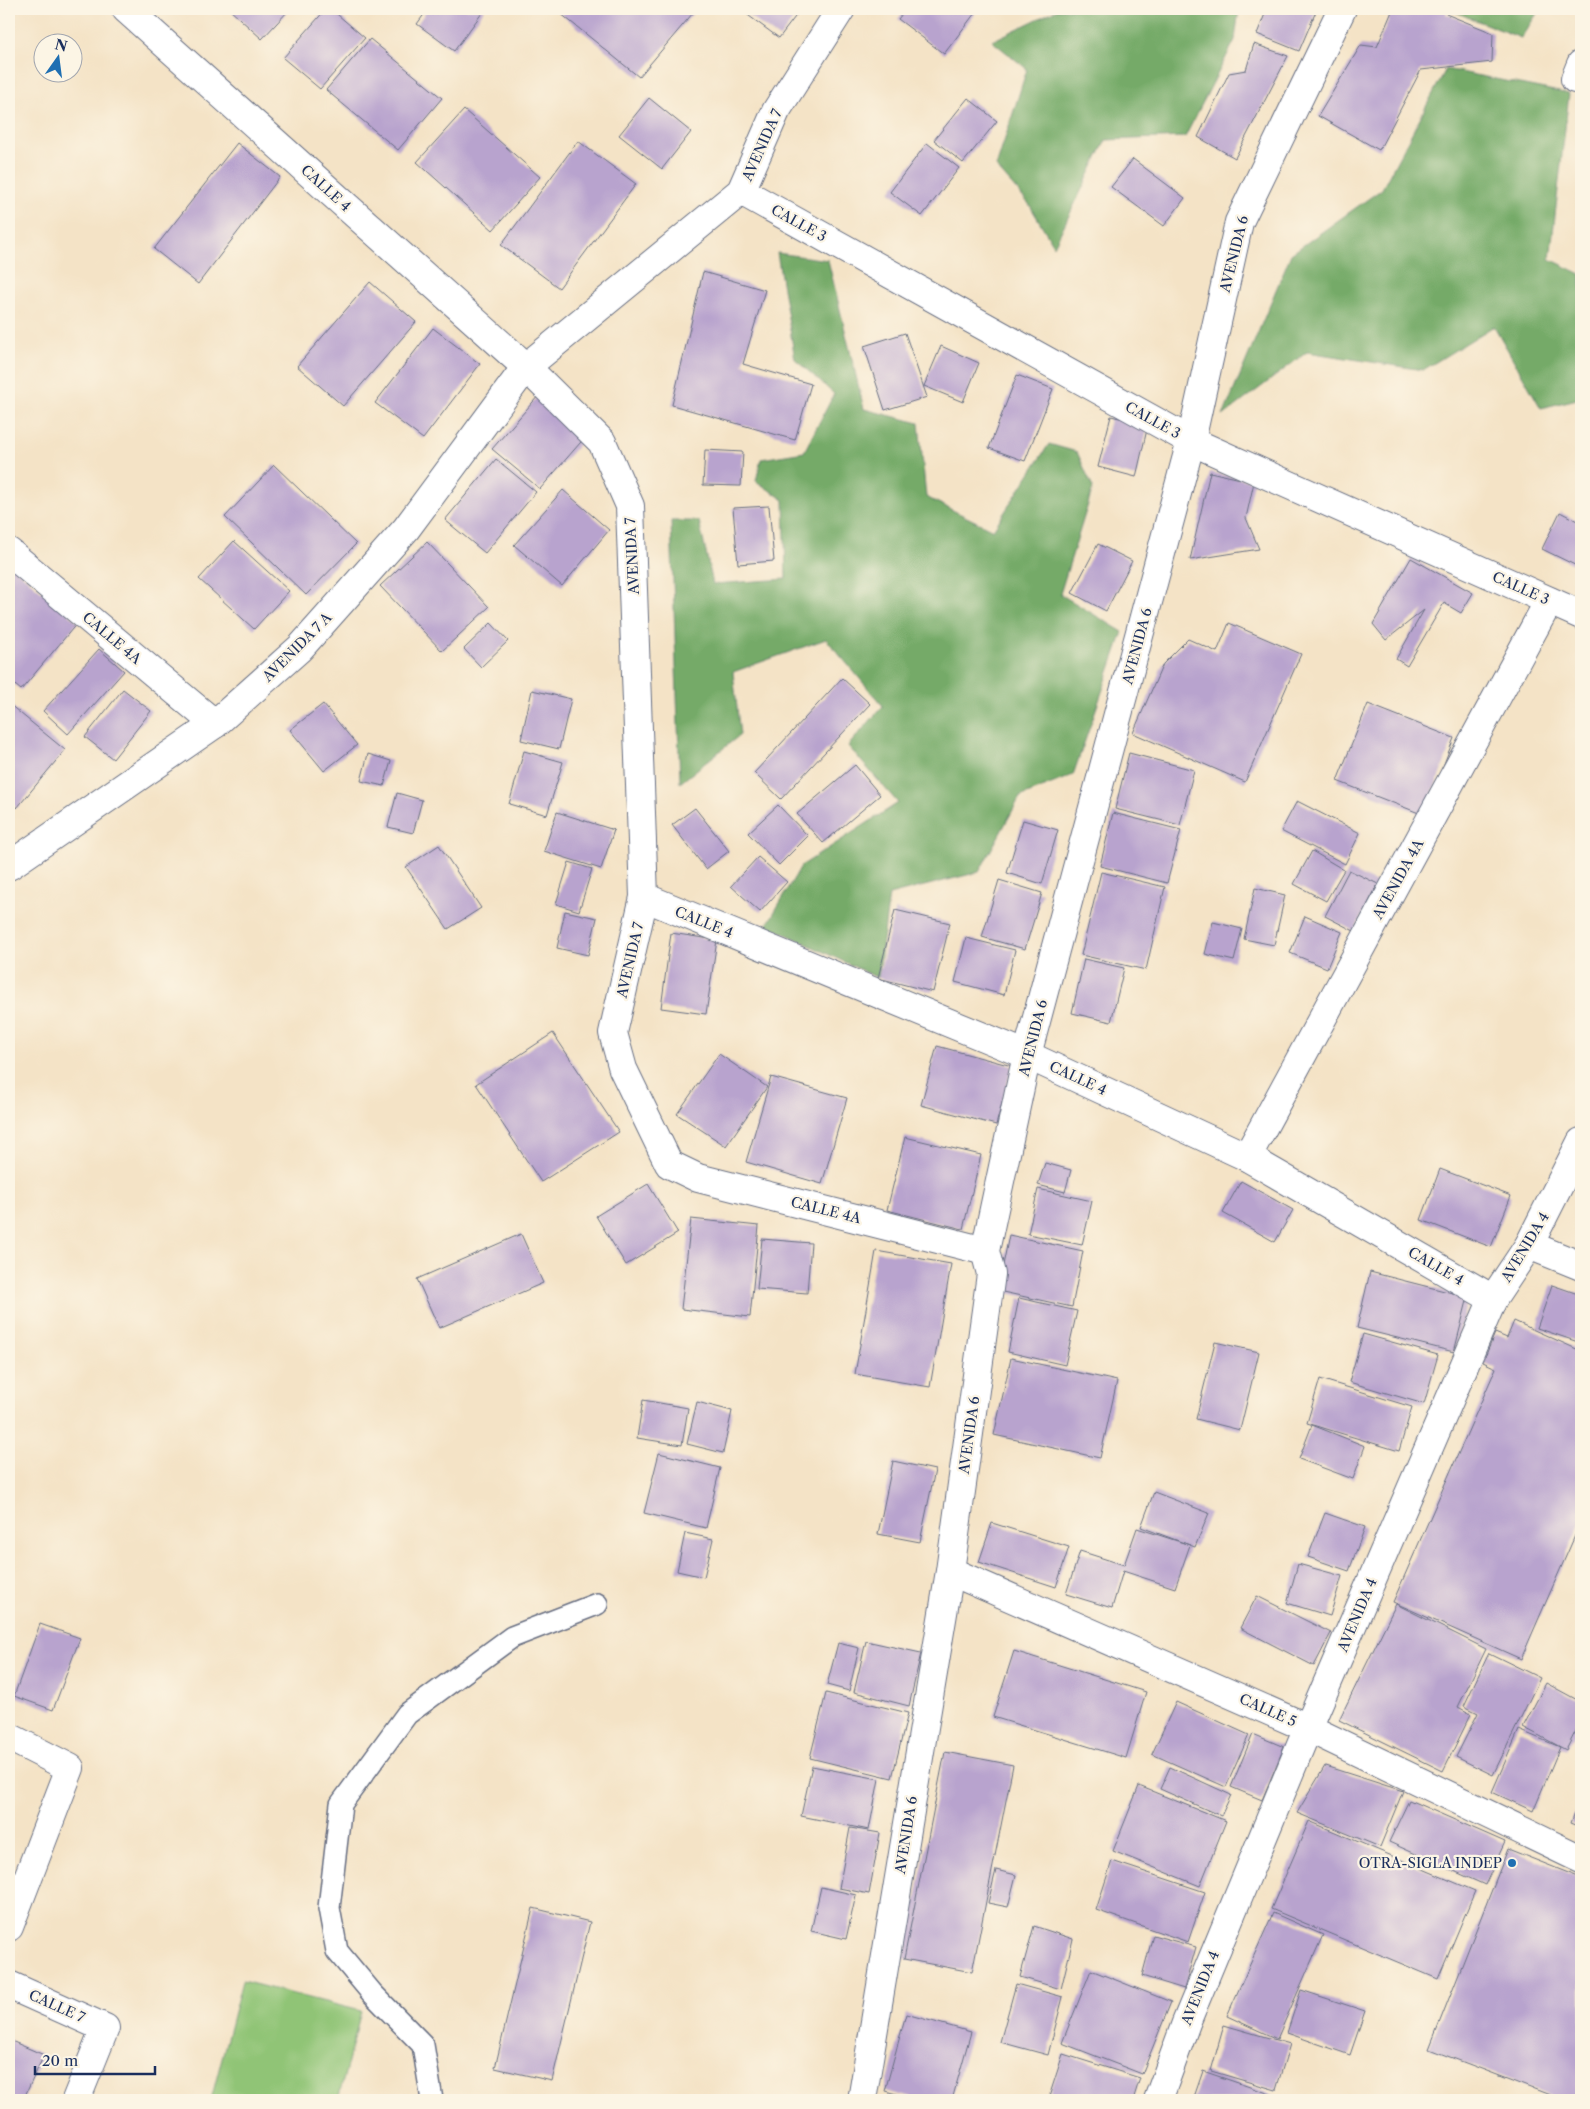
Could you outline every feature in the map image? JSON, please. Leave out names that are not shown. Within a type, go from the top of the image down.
[{"type":"street","name":"CALLE 4","points":[[126,9],[526,367]]},
{"type":"street","name":"AVENIDA 7","points":[[669,1164],[623,1069],[613,1033],[644,897],[630,506],[602,442],[526,367],[741,191],[776,111],[841,9]]},
{"type":"street","name":"AVENIDA 6","points":[[862,2100],[950,1571],[991,1274],[985,1251],[1028,1055],[1191,441],[1239,222],[1342,9]]},
{"type":"street","name":"CALLE 3","points":[[741,191],[1191,441],[1581,615]]},
{"type":"street","name":"AVENIDA 7 A","points":[[12,859],[215,724],[300,648],[406,529],[526,367]]},
{"type":"street","name":"CALLE 4A","points":[[9,552],[215,724]]},
{"type":"street","name":"AVENIDA 4A","points":[[1247,1157],[1549,601]]},
{"type":"street","name":"CALLE 4","points":[[644,897],[1028,1055],[1247,1157],[1493,1299]]},
{"type":"street","name":"AVENIDA 4","points":[[1158,2100],[1186,2023],[1308,1728],[1493,1299],[1529,1245],[1581,1142]]},
{"type":"street","name":"CALLE 4A","points":[[669,1164],[698,1178],[985,1251]]},
{"type":"street","points":[[1529,1245],[1581,1266]]},
{"type":"street","name":"CALLE 5","points":[[950,1571],[1308,1728],[1581,1859]]},
{"type":"street","points":[[9,1737],[70,1768],[9,1927]]},
{"type":"street","name":"CALLE 7","points":[[9,1985],[105,2028],[76,2100]]},
{"type":"lane","points":[[432,2100],[423,2045],[372,1993],[337,1951],[329,1908],[341,1804],[407,1714],[512,1636],[597,1604]]},
{"type":"green space","points":[[1058,9],[1239,9],[1235,40],[1185,137],[1106,140],[1054,246],[1029,204],[996,167],[1027,69],[992,41]]},
{"type":"green space","points":[[1455,9],[1540,9],[1521,38],[1455,12]]},
{"type":"green space","points":[[1446,69],[1569,94],[1550,259],[1581,274],[1581,398],[1541,408],[1494,326],[1423,370],[1307,352],[1223,416],[1291,254],[1382,189]]},
{"type":"green space","points":[[777,253],[828,260],[864,409],[919,423],[926,497],[993,530],[1049,444],[1077,452],[1093,488],[1060,594],[1123,632],[1073,775],[1020,797],[979,872],[889,895],[878,978],[767,925],[801,866],[898,803],[848,746],[883,706],[826,639],[733,672],[740,735],[680,783],[671,521],[699,521],[713,584],[786,579],[784,500],[756,481],[761,459],[804,452],[834,394],[795,359]]},
{"type":"green space","points":[[242,1981],[361,2011],[338,2100],[211,2100]]},
{"type":"building","points":[[229,9],[290,9],[262,39]]},
{"type":"building","points":[[326,9],[331,9],[365,38],[320,89],[283,58]]},
{"type":"building","points":[[428,9],[485,9],[454,51],[417,24]]},
{"type":"building","points":[[555,9],[688,9],[693,13],[639,77]]},
{"type":"building","points":[[748,9],[801,9],[779,38],[745,13]]},
{"type":"building","points":[[906,9],[978,9],[944,54],[898,19]]},
{"type":"building","points":[[1267,9],[1317,9],[1299,51],[1257,34]]},
{"type":"building","points":[[1393,9],[1447,9],[1446,14],[1493,33],[1492,62],[1421,70],[1379,150],[1318,116],[1361,45],[1377,47]]},
{"type":"building","points":[[370,39],[442,98],[398,150],[326,90]]},
{"type":"building","points":[[1254,44],[1288,56],[1235,158],[1198,137],[1229,73],[1246,70]]},
{"type":"building","points":[[649,98],[691,132],[662,169],[619,135]]},
{"type":"building","points":[[968,98],[997,121],[963,163],[934,140]]},
{"type":"building","points":[[464,110],[540,177],[493,230],[417,162]]},
{"type":"building","points":[[578,141],[636,184],[559,288],[501,245]]},
{"type":"building","points":[[237,143],[280,177],[198,284],[154,249]]},
{"type":"building","points":[[927,143],[959,168],[922,216],[890,192]]},
{"type":"building","points":[[1133,159],[1185,198],[1164,226],[1111,187]]},
{"type":"building","points":[[703,272],[765,290],[743,364],[811,384],[795,440],[672,405]]},
{"type":"building","points":[[370,282],[416,322],[343,406],[297,366]]},
{"type":"building","points":[[433,328],[480,364],[423,439],[375,403]]},
{"type":"building","points":[[905,333],[927,397],[885,410],[864,346]]},
{"type":"building","points":[[941,346],[979,363],[963,402],[924,386]]},
{"type":"building","points":[[1017,375],[1053,389],[1025,461],[989,448]]},
{"type":"building","points":[[546,387],[594,427],[540,489],[492,449]]},
{"type":"building","points":[[1111,416],[1148,425],[1136,477],[1098,467]]},
{"type":"building","points":[[705,450],[743,452],[741,486],[703,485]]},
{"type":"building","points":[[496,459],[536,492],[485,553],[445,520]]},
{"type":"building","points":[[274,465],[356,544],[306,595],[225,517]]},
{"type":"building","points":[[1210,472],[1254,482],[1246,518],[1259,549],[1190,560]]},
{"type":"building","points":[[563,490],[609,530],[562,586],[514,545]]},
{"type":"building","points":[[769,506],[774,561],[738,564],[733,508]]},
{"type":"building","points":[[1560,512],[1581,523],[1581,568],[1542,549]]},
{"type":"building","points":[[234,541],[289,591],[254,629],[199,579]]},
{"type":"building","points":[[427,542],[489,607],[442,651],[380,586]]},
{"type":"building","points":[[1098,544],[1132,561],[1106,611],[1072,593]]},
{"type":"building","points":[[1411,558],[1473,593],[1461,613],[1444,603],[1407,666],[1396,659],[1424,610],[1386,640],[1373,624]]},
{"type":"building","points":[[9,564],[78,622],[21,690],[9,680]]},
{"type":"building","points":[[491,623],[508,641],[481,667],[464,649]]},
{"type":"building","points":[[1229,623],[1301,654],[1245,782],[1133,733],[1163,664],[1188,639],[1217,652]]},
{"type":"building","points":[[99,649],[124,671],[68,734],[43,711]]},
{"type":"building","points":[[842,678],[870,704],[781,799],[754,773]]},
{"type":"building","points":[[123,689],[151,711],[113,759],[85,737]]},
{"type":"building","points":[[532,690],[571,699],[559,749],[521,740]]},
{"type":"building","points":[[9,704],[65,750],[17,808],[9,801]]},
{"type":"building","points":[[323,704],[357,745],[324,771],[290,730]]},
{"type":"building","points":[[1368,704],[1454,738],[1424,815],[1337,781]]},
{"type":"building","points":[[524,751],[563,762],[547,815],[509,804]]},
{"type":"building","points":[[1129,753],[1194,770],[1180,825],[1115,809]]},
{"type":"building","points":[[368,754],[391,761],[384,786],[361,781]]},
{"type":"building","points":[[855,765],[880,795],[823,843],[797,814]]},
{"type":"building","points":[[397,793],[422,800],[413,833],[388,827]]},
{"type":"building","points":[[1297,801],[1360,833],[1345,864],[1281,831]]},
{"type":"building","points":[[778,805],[808,836],[779,865],[748,833]]},
{"type":"building","points":[[695,808],[729,851],[706,869],[672,825]]},
{"type":"building","points":[[557,812],[614,830],[601,869],[544,851]]},
{"type":"building","points":[[1113,813],[1181,830],[1167,883],[1100,866]]},
{"type":"building","points":[[1023,820],[1058,830],[1042,884],[1007,873]]},
{"type":"building","points":[[439,845],[481,908],[448,929],[406,867]]},
{"type":"building","points":[[1312,851],[1344,870],[1326,901],[1294,884]]},
{"type":"building","points":[[758,857],[787,882],[760,912],[731,886]]},
{"type":"building","points":[[569,862],[592,869],[579,911],[556,904]]},
{"type":"building","points":[[1349,870],[1378,884],[1354,931],[1325,916]]},
{"type":"building","points":[[1101,872],[1165,887],[1146,970],[1081,955]]},
{"type":"building","points":[[999,880],[1042,893],[1025,949],[982,937]]},
{"type":"building","points":[[1255,888],[1285,895],[1274,945],[1244,939]]},
{"type":"building","points":[[895,910],[950,923],[933,992],[878,978]]},
{"type":"building","points":[[565,911],[597,918],[588,955],[557,948]]},
{"type":"building","points":[[1305,916],[1342,932],[1327,968],[1290,953]]},
{"type":"building","points":[[1213,922],[1242,929],[1234,961],[1205,954]]},
{"type":"building","points":[[671,933],[717,940],[706,1014],[661,1008]]},
{"type":"building","points":[[966,938],[1015,950],[1004,995],[955,982]]},
{"type":"building","points":[[1084,959],[1124,968],[1111,1022],[1072,1013]]},
{"type":"building","points":[[553,1033],[619,1132],[541,1182],[476,1084]]},
{"type":"building","points":[[937,1046],[1012,1066],[996,1125],[921,1105]]},
{"type":"building","points":[[719,1054],[767,1087],[726,1146],[677,1114]]},
{"type":"building","points":[[771,1077],[847,1098],[822,1184],[746,1162]]},
{"type":"building","points":[[905,1137],[981,1155],[963,1229],[887,1210]]},
{"type":"building","points":[[1045,1163],[1071,1170],[1065,1192],[1038,1185]]},
{"type":"building","points":[[1440,1169],[1511,1196],[1491,1247],[1421,1220]]},
{"type":"building","points":[[1241,1181],[1293,1210],[1275,1242],[1223,1213]]},
{"type":"building","points":[[648,1184],[678,1233],[626,1265],[596,1216]]},
{"type":"building","points":[[1038,1189],[1092,1201],[1082,1245],[1028,1234]]},
{"type":"building","points":[[691,1219],[759,1226],[750,1317],[681,1309]]},
{"type":"building","points":[[521,1234],[543,1283],[439,1328],[417,1279]]},
{"type":"building","points":[[1009,1235],[1083,1251],[1072,1307],[998,1291]]},
{"type":"building","points":[[762,1239],[811,1243],[807,1293],[757,1289]]},
{"type":"building","points":[[876,1251],[951,1264],[930,1387],[855,1374]]},
{"type":"building","points":[[1370,1272],[1468,1297],[1454,1352],[1357,1328]]},
{"type":"building","points":[[1552,1285],[1581,1295],[1581,1343],[1537,1328]]},
{"type":"building","points":[[1019,1298],[1077,1311],[1065,1365],[1008,1352]]},
{"type":"building","points":[[1514,1321],[1581,1351],[1581,1522],[1521,1659],[1393,1602],[1496,1368],[1483,1362],[1495,1333],[1507,1338]]},
{"type":"building","points":[[1363,1334],[1438,1355],[1424,1404],[1349,1382]]},
{"type":"building","points":[[1215,1342],[1259,1352],[1240,1430],[1196,1419]]},
{"type":"building","points":[[1011,1358],[1117,1381],[1100,1458],[994,1435]]},
{"type":"building","points":[[1320,1379],[1412,1407],[1399,1451],[1307,1423]]},
{"type":"building","points":[[643,1400],[688,1408],[682,1445],[637,1438]]},
{"type":"building","points":[[697,1402],[732,1411],[723,1453],[687,1444]]},
{"type":"building","points":[[1312,1425],[1365,1446],[1353,1479],[1299,1459]]},
{"type":"building","points":[[659,1453],[720,1468],[706,1528],[644,1513]]},
{"type":"building","points":[[893,1461],[935,1470],[920,1542],[878,1534]]},
{"type":"building","points":[[1154,1492],[1209,1513],[1195,1547],[1141,1527]]},
{"type":"building","points":[[1325,1513],[1365,1527],[1349,1571],[1308,1557]]},
{"type":"building","points":[[992,1523],[1069,1547],[1056,1587],[979,1562]]},
{"type":"building","points":[[1137,1528],[1190,1545],[1175,1588],[1123,1571],[1112,1608],[1066,1594],[1080,1551],[1124,1565]]},
{"type":"building","points":[[685,1533],[713,1539],[704,1577],[677,1571]]},
{"type":"building","points":[[1298,1564],[1342,1576],[1330,1616],[1287,1603]]},
{"type":"building","points":[[1257,1596],[1331,1633],[1314,1666],[1240,1628]]},
{"type":"building","points":[[1396,1604],[1486,1649],[1458,1707],[1471,1714],[1443,1771],[1339,1720]]},
{"type":"building","points":[[40,1624],[80,1638],[53,1710],[14,1696]]},
{"type":"building","points":[[866,1641],[921,1653],[909,1706],[854,1692]]},
{"type":"building","points":[[838,1643],[859,1648],[849,1691],[827,1685]]},
{"type":"building","points":[[1014,1651],[1146,1692],[1126,1758],[993,1717]]},
{"type":"building","points":[[1489,1653],[1540,1678],[1493,1775],[1456,1757],[1478,1713],[1464,1706]]},
{"type":"building","points":[[1546,1683],[1581,1702],[1581,1721],[1566,1750],[1523,1727]]},
{"type":"building","points":[[826,1693],[908,1713],[892,1778],[810,1758]]},
{"type":"building","points":[[1176,1702],[1249,1735],[1226,1787],[1152,1754]]},
{"type":"building","points":[[1519,1730],[1560,1747],[1533,1811],[1492,1792]]},
{"type":"building","points":[[1253,1734],[1284,1747],[1262,1800],[1231,1787]]},
{"type":"building","points":[[945,1752],[1013,1765],[972,1972],[904,1959]]},
{"type":"building","points":[[812,1766],[879,1779],[869,1830],[801,1816]]},
{"type":"building","points":[[1325,1766],[1403,1791],[1380,1847],[1297,1813]]},
{"type":"building","points":[[1170,1767],[1231,1795],[1221,1816],[1160,1789]]},
{"type":"building","points":[[1139,1786],[1226,1821],[1200,1886],[1113,1851]]},
{"type":"building","points":[[1581,1796],[1581,1827],[1571,1823]]},
{"type":"building","points":[[1409,1800],[1505,1842],[1485,1885],[1389,1842]]},
{"type":"building","points":[[1309,1821],[1475,1891],[1438,1979],[1271,1909]]},
{"type":"building","points":[[850,1828],[880,1833],[869,1894],[839,1888]]},
{"type":"building","points":[[1508,1849],[1581,1878],[1581,2100],[1563,2100],[1429,2049]]},
{"type":"building","points":[[1112,1861],[1205,1892],[1188,1942],[1096,1910]]},
{"type":"building","points":[[996,1870],[1016,1875],[1008,1907],[988,1903]]},
{"type":"building","points":[[821,1887],[856,1895],[846,1939],[811,1931]]},
{"type":"building","points":[[533,1908],[590,1922],[552,2081],[495,2068]]},
{"type":"building","points":[[1273,1913],[1323,1935],[1277,2039],[1227,2016]]},
{"type":"building","points":[[1034,1926],[1073,1939],[1061,1989],[1020,1977]]},
{"type":"building","points":[[1153,1935],[1196,1947],[1184,1989],[1142,1976]]},
{"type":"building","points":[[1091,1970],[1171,2002],[1142,2074],[1062,2043]]},
{"type":"building","points":[[1016,1984],[1063,1997],[1048,2055],[1000,2042]]},
{"type":"building","points":[[1301,1990],[1365,2011],[1350,2055],[1287,2033]]},
{"type":"building","points":[[906,2014],[971,2032],[952,2100],[920,2100],[885,2091]]},
{"type":"building","points":[[1224,2025],[1290,2044],[1276,2090],[1211,2071]]},
{"type":"building","points":[[9,2040],[44,2055],[23,2100],[9,2100]]},
{"type":"building","points":[[1063,2054],[1140,2078],[1133,2100],[1048,2100]]},
{"type":"building","points":[[1203,2071],[1282,2098],[1281,2100],[1193,2100]]},
{"type":"place","name":"OTRA-SIGLA INDEP","points":[[1512,1863]]}]
